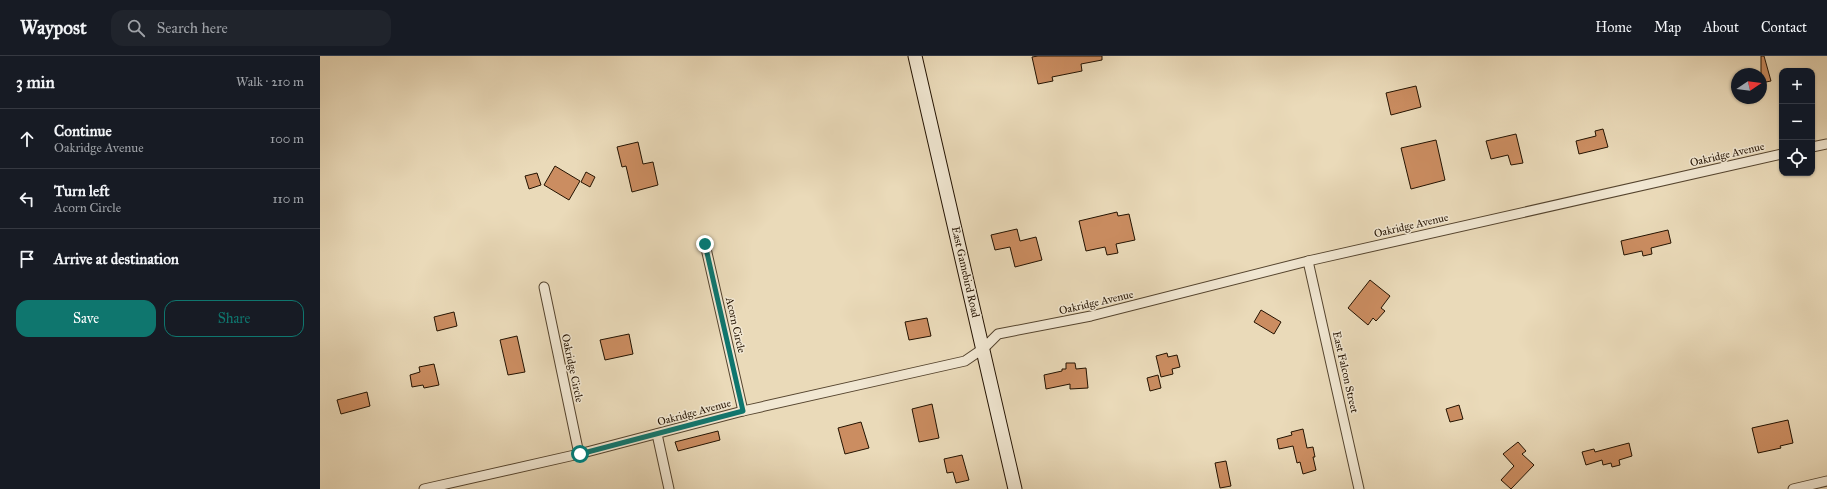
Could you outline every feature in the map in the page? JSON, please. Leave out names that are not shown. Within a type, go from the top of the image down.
[{"type":"main road","name":"East Gamebird Road","points":[[915,56],[984,348],[1015,489]]},
{"type":"street","points":[[1815,146],[1827,144]]},
{"type":"street","name":"Oakridge Avenue","points":[[424,489],[580,454],[743,411],[965,361],[984,348],[998,334],[1091,316],[1308,261],[1779,155]]},
{"type":"street","name":"Acorn Circle","points":[[705,244],[743,411]]},
{"type":"street","name":"East Falcon Street","points":[[1308,261],[1359,489]]},
{"type":"street","name":"Oakridge Circle","points":[[544,287],[580,454]]},
{"type":"street","points":[[656,434],[669,489]]},
{"type":"street","points":[[1793,489],[1827,481]]},
{"type":"building","points":[[1102,56],[1102,60],[1081,64],[1082,71],[1052,77],[1053,81],[1038,84],[1032,57]]},
{"type":"building","points":[[1761,56],[1764,56],[1771,81],[1767,82],[1767,68],[1761,68]]},
{"type":"building","points":[[1416,86],[1421,107],[1391,115],[1386,93]]},
{"type":"building","points":[[1603,129],[1608,147],[1579,154],[1576,141],[1596,136],[1595,131]]},
{"type":"building","points":[[1516,134],[1523,163],[1511,165],[1508,155],[1491,159],[1486,141]]},
{"type":"building","points":[[1436,140],[1445,180],[1411,189],[1401,148]]},
{"type":"building","points":[[638,142],[643,164],[653,162],[658,185],[632,192],[626,166],[622,167],[617,147]]},
{"type":"building","points":[[555,166],[580,181],[569,200],[544,185]]},
{"type":"building","points":[[586,172],[595,177],[590,187],[581,182]]},
{"type":"building","points":[[537,173],[541,185],[529,189],[525,176]]},
{"type":"building","points":[[1117,212],[1118,216],[1129,214],[1135,240],[1116,244],[1118,253],[1107,255],[1105,247],[1086,251],[1079,221]]},
{"type":"building","points":[[1017,229],[1020,241],[1036,237],[1042,260],[1015,267],[1010,247],[995,250],[991,235]]},
{"type":"building","points":[[1668,230],[1671,243],[1651,248],[1652,254],[1643,256],[1642,251],[1624,255],[1621,241]]},
{"type":"building","points":[[1370,280],[1390,296],[1381,308],[1385,311],[1376,321],[1373,318],[1368,325],[1348,308]]},
{"type":"building","points":[[1261,310],[1281,322],[1274,334],[1254,322]]},
{"type":"building","points":[[454,312],[457,326],[437,331],[434,317]]},
{"type":"building","points":[[927,318],[931,336],[909,340],[905,322]]},
{"type":"building","points":[[629,334],[633,354],[605,360],[600,340]]},
{"type":"building","points":[[517,336],[525,372],[508,375],[500,340]]},
{"type":"building","points":[[1167,353],[1168,357],[1177,355],[1180,367],[1172,369],[1173,374],[1161,377],[1156,356]]},
{"type":"building","points":[[1066,363],[1075,363],[1076,369],[1086,368],[1088,388],[1070,389],[1070,384],[1046,389],[1044,375],[1066,369]]},
{"type":"building","points":[[434,364],[439,385],[424,388],[423,385],[412,387],[410,375],[420,372],[419,367]]},
{"type":"building","points":[[1158,375],[1161,388],[1150,391],[1147,378]]},
{"type":"building","points":[[367,392],[370,406],[341,414],[337,400]]},
{"type":"building","points":[[932,404],[939,438],[919,442],[912,409]]},
{"type":"building","points":[[1459,405],[1463,419],[1450,422],[1446,409]]},
{"type":"building","points":[[1788,420],[1793,443],[1780,446],[1781,448],[1758,453],[1752,428]]},
{"type":"building","points":[[861,422],[869,448],[845,454],[838,428]]},
{"type":"building","points":[[1303,429],[1307,448],[1313,447],[1315,457],[1313,457],[1316,470],[1303,474],[1300,462],[1297,463],[1293,446],[1279,449],[1277,439],[1292,435],[1291,432]]},
{"type":"building","points":[[718,431],[720,440],[678,451],[675,442]]},
{"type":"building","points":[[1518,442],[1526,451],[1522,454],[1534,465],[1511,489],[1501,480],[1514,466],[1503,454]]},
{"type":"building","points":[[1629,443],[1632,456],[1619,460],[1620,465],[1612,467],[1611,463],[1603,465],[1602,460],[1586,465],[1582,452],[1594,449],[1595,452]]},
{"type":"building","points":[[962,455],[969,480],[956,483],[953,472],[947,473],[944,459]]},
{"type":"building","points":[[1226,461],[1231,486],[1220,488],[1215,463]]},
{"type":"route","points":[[580,454],[743,411],[705,244]]}]
